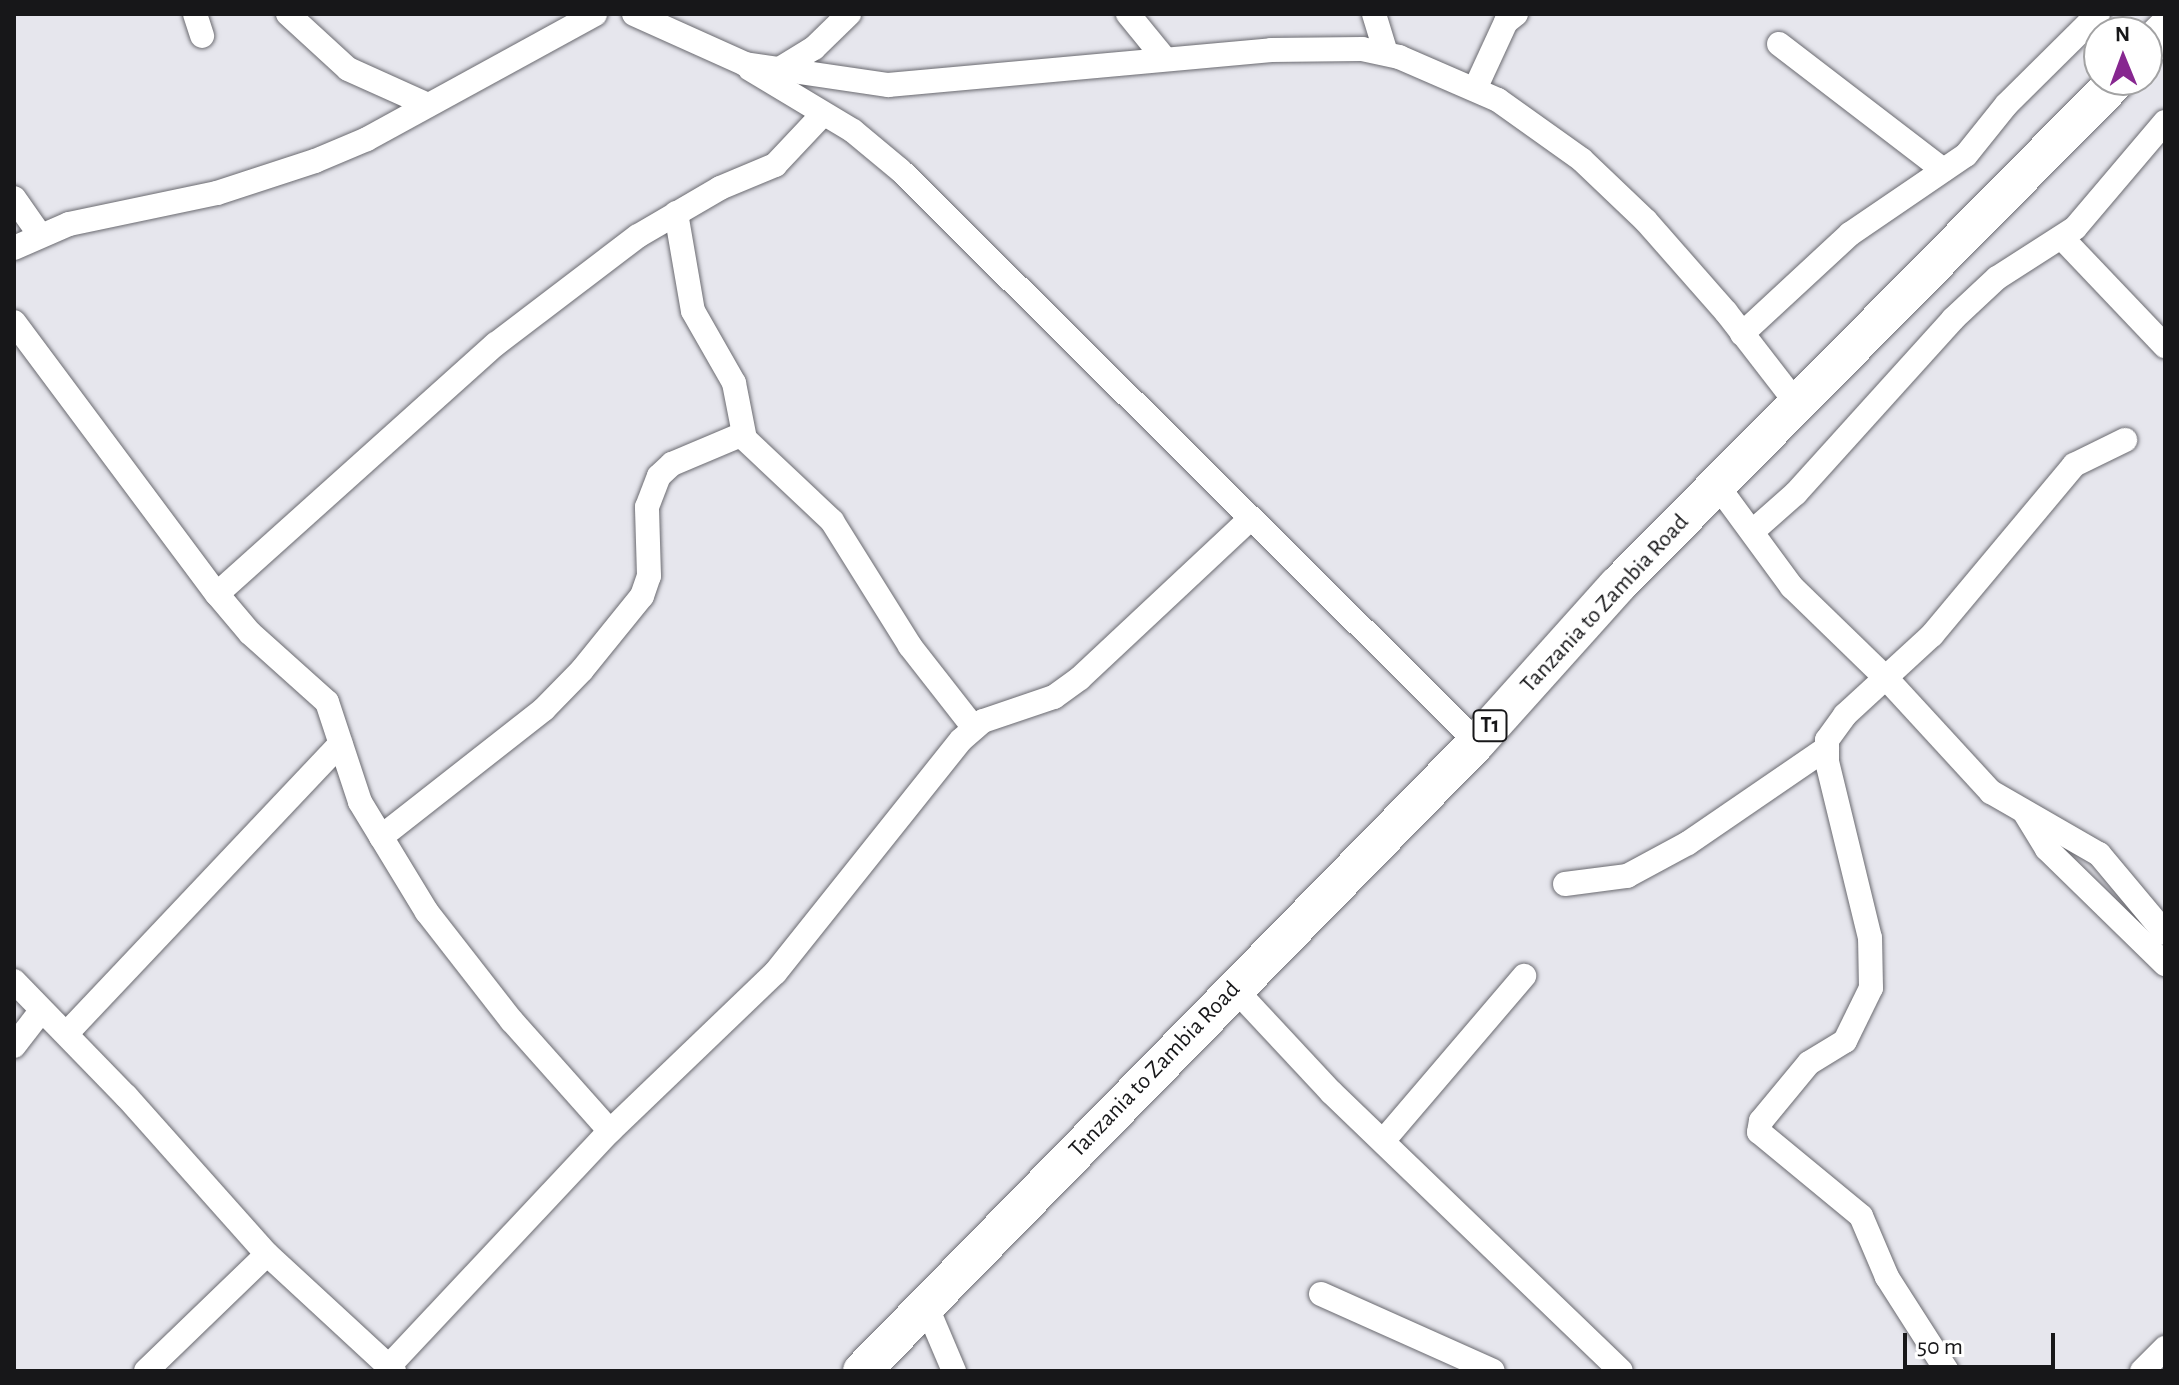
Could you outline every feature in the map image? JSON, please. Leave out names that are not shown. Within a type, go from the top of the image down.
[{"type":"highway","name":"Tanzania to Zambia Road","points":[[862,1371],[1477,742],[1717,485],[2101,96]]},
{"type":"street","points":[[288,14],[348,69],[426,104]]},
{"type":"street","points":[[14,248],[40,235],[141,205],[275,177],[367,139],[595,14]]},
{"type":"street","points":[[634,14],[745,64],[823,114],[900,170],[1249,520],[1477,742]]},
{"type":"street","points":[[778,70],[814,48],[849,14]]},
{"type":"street","points":[[1128,14],[1164,58]]},
{"type":"street","points":[[1374,14],[1386,53]]},
{"type":"street","points":[[1475,89],[1506,22],[1516,14]]},
{"type":"street","points":[[1742,334],[1850,234],[1966,155],[2017,93],[2098,14]]},
{"type":"street","points":[[1779,44],[1943,170]]},
{"type":"street","points":[[745,64],[888,85],[1164,58],[1315,48],[1386,53],[1475,89],[1582,160],[1646,221],[1797,404]]},
{"type":"street","points":[[217,594],[496,344],[676,213],[769,169],[823,114]]},
{"type":"street","points":[[1753,531],[1796,493],[1953,319],[1997,278],[2063,239],[2165,122]]},
{"type":"street","points":[[14,198],[40,235]]},
{"type":"street","points":[[676,213],[690,302],[700,329],[734,383],[743,434],[832,521],[910,646],[974,728]]},
{"type":"street","points":[[2063,239],[2165,346]]},
{"type":"street","points":[[14,322],[217,594],[250,633],[327,702],[360,802],[458,955],[610,1131]]},
{"type":"street","points":[[381,837],[544,709],[582,670],[642,596],[649,576],[647,507],[659,476],[672,464],[743,434]]},
{"type":"street","points":[[1565,884],[1627,876],[1688,843],[1827,748],[1845,715],[1932,635],[2074,465],[2125,440]]},
{"type":"street","points":[[1717,485],[1792,587],[1886,678],[1991,792],[2099,854],[2165,933]]},
{"type":"street","points":[[14,981],[41,1011],[67,1033],[267,1254],[392,1368],[610,1131],[775,973],[974,728],[996,715],[1054,697],[1080,678],[1249,520]]},
{"type":"street","points":[[67,1033],[340,744]]},
{"type":"street","points":[[1827,748],[1870,938],[1871,988],[1845,1041],[1809,1063],[1761,1121],[1759,1132],[1861,1216],[1894,1290],[1947,1371]]},
{"type":"street","points":[[2025,813],[2033,834],[2165,964]]},
{"type":"street","points":[[1384,1140],[1524,976]]},
{"type":"street","points":[[1234,988],[1281,1042],[1621,1371]]},
{"type":"street","points":[[14,1046],[41,1011]]},
{"type":"street","points":[[146,1371],[267,1254]]},
{"type":"street","points":[[1321,1294],[1493,1371]]},
{"type":"street","points":[[926,1305],[954,1371]]},
{"type":"street","points":[[2142,1371],[2165,1348]]}]
